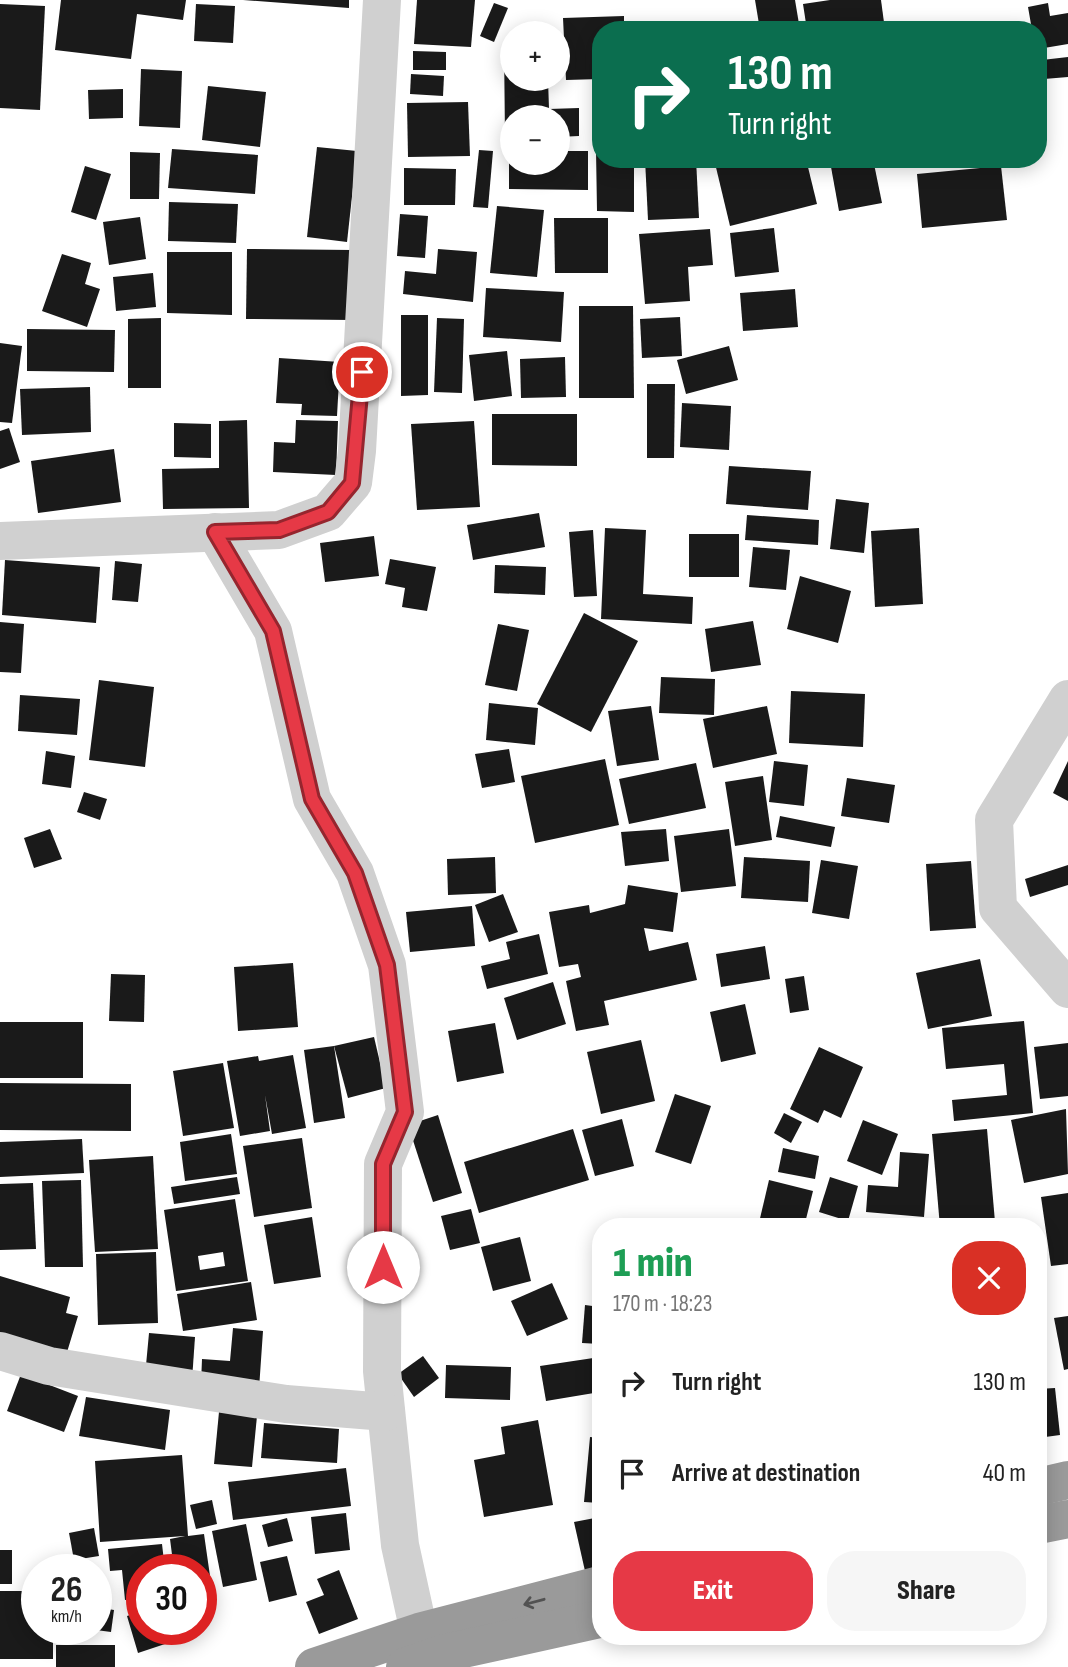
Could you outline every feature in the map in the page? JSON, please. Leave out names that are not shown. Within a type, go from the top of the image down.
[{"type":"highway","points":[[1047,1485],[1068,1480]]},
{"type":"highway","points":[[1047,1523],[1068,1519]]},
{"type":"highway","points":[[314,1667],[419,1632],[592,1587]]},
{"type":"highway","points":[[405,1667],[445,1653],[592,1621]]},
{"type":"street","points":[[0,541],[279,530],[328,512],[352,483],[358,451],[382,0]]},
{"type":"street","points":[[215,532],[273,631],[312,799],[355,873],[387,965],[405,1112],[383,1164],[382,1371],[400,1545],[419,1632]]},
{"type":"street","points":[[1068,699],[994,820],[998,908],[1068,989]]},
{"type":"street","points":[[0,1351],[49,1366],[286,1404],[386,1412]]},
{"type":"building","points":[[61,0],[186,0],[183,20],[137,14],[131,59],[55,50]]},
{"type":"building","points":[[243,0],[349,0],[349,8]]},
{"type":"building","points":[[417,0],[475,0],[471,47],[414,44]]},
{"type":"building","points":[[755,0],[795,0],[798,21],[758,21]]},
{"type":"building","points":[[830,0],[881,0],[884,21],[806,21],[803,4]]},
{"type":"building","points":[[494,3],[508,8],[503,21],[500,21],[494,42],[480,36]]},
{"type":"building","points":[[1048,3],[1050,16],[1068,13],[1068,44],[1047,48],[1047,21],[1030,21],[1028,7]]},
{"type":"building","points":[[0,4],[45,6],[40,110],[0,108]]},
{"type":"building","points":[[196,4],[235,6],[233,43],[194,41]]},
{"type":"building","points":[[624,16],[624,21],[592,21],[592,79],[570,80],[570,21],[563,21],[563,18]]},
{"type":"building","points":[[413,51],[446,52],[446,70],[413,70]]},
{"type":"building","points":[[1068,57],[1068,77],[1047,79],[1047,59]]},
{"type":"building","points":[[141,69],[182,71],[180,128],[139,126]]},
{"type":"building","points":[[411,74],[444,76],[443,96],[410,94]]},
{"type":"building","points":[[208,86],[266,92],[260,147],[202,140]]},
{"type":"building","points":[[123,89],[123,118],[89,119],[88,90]]},
{"type":"building","points":[[504,91],[548,91],[549,105],[505,105]]},
{"type":"building","points":[[468,102],[470,156],[408,157],[407,103]]},
{"type":"building","points":[[570,108],[579,108],[579,136],[570,136]]},
{"type":"building","points":[[317,147],[357,151],[347,242],[307,237]]},
{"type":"building","points":[[172,149],[258,155],[255,194],[168,188]]},
{"type":"building","points":[[479,150],[493,151],[488,208],[473,207]]},
{"type":"building","points":[[570,151],[588,151],[588,190],[509,189],[509,175],[570,175]]},
{"type":"building","points":[[130,152],[160,153],[159,199],[130,199]]},
{"type":"building","points":[[85,166],[111,174],[96,220],[71,212]]},
{"type":"building","points":[[404,168],[456,169],[455,205],[404,205]]},
{"type":"building","points":[[596,168],[634,168],[634,212],[597,211]]},
{"type":"building","points":[[645,168],[696,168],[699,218],[648,220]]},
{"type":"building","points":[[716,168],[808,168],[817,204],[730,226]]},
{"type":"building","points":[[831,168],[875,168],[882,203],[839,211]]},
{"type":"building","points":[[1001,168],[1007,220],[922,228],[917,174]]},
{"type":"building","points":[[169,202],[238,204],[236,243],[168,241]]},
{"type":"building","points":[[497,206],[544,210],[537,277],[490,273]]},
{"type":"building","points":[[400,214],[428,216],[425,258],[397,256]]},
{"type":"building","points":[[140,217],[146,259],[109,265],[103,222]]},
{"type":"building","points":[[554,218],[608,218],[608,273],[555,273]]},
{"type":"building","points":[[774,228],[779,272],[735,277],[730,233]]},
{"type":"building","points":[[710,229],[713,265],[688,267],[690,301],[645,304],[639,234]]},
{"type":"building","points":[[247,249],[353,250],[352,320],[246,319]]},
{"type":"building","points":[[438,249],[477,252],[473,302],[403,294],[405,271],[436,274]]},
{"type":"building","points":[[167,252],[232,252],[232,315],[167,313]]},
{"type":"building","points":[[62,254],[91,263],[85,284],[100,289],[87,327],[42,311]]},
{"type":"building","points":[[153,273],[156,307],[116,311],[113,277]]},
{"type":"building","points":[[486,288],[564,292],[561,342],[483,337]]},
{"type":"building","points":[[795,289],[798,327],[743,331],[740,293]]},
{"type":"building","points":[[579,306],[633,306],[634,398],[579,398]]},
{"type":"building","points":[[401,315],[428,315],[428,395],[401,396]]},
{"type":"building","points":[[680,317],[682,356],[642,358],[640,319]]},
{"type":"building","points":[[161,318],[161,388],[128,388],[128,319]]},
{"type":"building","points":[[437,318],[464,319],[462,393],[434,392]]},
{"type":"building","points":[[27,329],[115,330],[114,372],[27,371]]},
{"type":"building","points":[[0,343],[22,346],[12,423],[0,422]]},
{"type":"building","points":[[729,346],[738,380],[686,394],[677,360]]},
{"type":"building","points":[[507,351],[512,396],[474,401],[469,355]]},
{"type":"building","points":[[565,357],[566,397],[521,398],[520,359]]},
{"type":"building","points":[[279,358],[340,362],[337,416],[301,415],[302,404],[276,403]]},
{"type":"building","points":[[647,384],[675,384],[674,458],[647,458]]},
{"type":"building","points":[[90,387],[91,432],[22,435],[20,389]]},
{"type":"building","points":[[682,403],[731,406],[729,450],[680,447]]},
{"type":"building","points":[[492,414],[577,414],[577,466],[492,465]]},
{"type":"building","points":[[247,420],[249,508],[163,509],[162,469],[219,468],[219,421]]},
{"type":"building","points":[[296,420],[338,421],[336,475],[273,472],[274,442],[295,443]]},
{"type":"building","points":[[474,421],[480,507],[417,510],[411,424]]},
{"type":"building","points":[[174,423],[211,424],[211,458],[174,457]]},
{"type":"building","points":[[9,428],[20,462],[0,469],[0,431]]},
{"type":"building","points":[[114,449],[121,502],[38,513],[31,461]]},
{"type":"building","points":[[729,466],[811,471],[808,510],[726,504]]},
{"type":"building","points":[[836,499],[869,503],[864,553],[830,549]]},
{"type":"building","points":[[539,513],[545,547],[473,560],[467,525]]},
{"type":"building","points":[[747,515],[819,520],[818,545],[745,540]]},
{"type":"building","points":[[605,528],[646,530],[643,594],[693,597],[692,624],[601,619]]},
{"type":"building","points":[[919,528],[923,604],[875,607],[871,531]]},
{"type":"building","points":[[593,530],[597,596],[574,597],[569,532]]},
{"type":"building","points":[[689,534],[739,534],[739,577],[689,577]]},
{"type":"building","points":[[374,536],[379,576],[325,582],[320,543]]},
{"type":"building","points":[[753,547],[790,550],[786,590],[749,587]]},
{"type":"building","points":[[390,559],[436,567],[427,611],[402,607],[405,588],[385,584]]},
{"type":"building","points":[[5,560],[100,567],[96,623],[2,615]]},
{"type":"building","points":[[115,561],[142,564],[138,602],[112,600]]},
{"type":"building","points":[[495,565],[546,567],[545,595],[494,593]]},
{"type":"building","points":[[800,576],[851,591],[838,643],[787,629]]},
{"type":"building","points":[[584,613],[638,641],[591,732],[537,704]]},
{"type":"building","points":[[753,621],[761,665],[711,672],[705,629]]},
{"type":"building","points":[[0,622],[24,624],[21,673],[0,672]]},
{"type":"building","points":[[498,624],[529,630],[517,691],[485,685]]},
{"type":"building","points":[[661,677],[715,679],[714,715],[659,713]]},
{"type":"building","points":[[99,680],[154,687],[145,767],[89,760]]},
{"type":"building","points":[[791,691],[865,694],[863,747],[789,743]]},
{"type":"building","points":[[20,695],[80,699],[77,735],[18,731]]},
{"type":"building","points":[[489,703],[538,708],[535,745],[486,740]]},
{"type":"building","points":[[651,706],[659,760],[617,766],[608,711]]},
{"type":"building","points":[[767,706],[777,754],[713,768],[703,719]]},
{"type":"building","points":[[509,749],[515,782],[482,788],[475,754]]},
{"type":"building","points":[[46,751],[75,756],[71,788],[42,784]]},
{"type":"building","points":[[605,759],[619,825],[535,843],[521,776]]},
{"type":"building","points":[[774,761],[808,765],[804,806],[769,802]]},
{"type":"building","points":[[1068,761],[1068,801],[1053,793]]},
{"type":"building","points":[[696,763],[706,808],[629,824],[619,779]]},
{"type":"building","points":[[763,776],[772,840],[735,846],[725,782]]},
{"type":"building","points":[[847,778],[895,785],[889,823],[841,816]]},
{"type":"building","points":[[84,792],[107,799],[100,820],[77,812]]},
{"type":"building","points":[[780,816],[835,827],[831,847],[776,837]]},
{"type":"building","points":[[50,829],[62,859],[34,868],[24,838]]},
{"type":"building","points":[[666,829],[669,861],[625,866],[621,832]]},
{"type":"building","points":[[729,829],[736,886],[681,892],[674,836]]},
{"type":"building","points":[[495,857],[496,893],[448,895],[447,859]]},
{"type":"building","points":[[744,857],[810,861],[808,902],[741,898]]},
{"type":"building","points":[[821,860],[858,866],[849,919],[812,913]]},
{"type":"building","points":[[971,861],[976,928],[930,931],[926,864]]},
{"type":"building","points":[[1068,865],[1068,885],[1030,897],[1025,879]]},
{"type":"building","points":[[628,885],[678,893],[673,932],[644,928],[649,951],[688,942],[697,980],[604,1001],[609,1025],[576,1031],[566,981],[581,977],[578,964],[559,967],[549,912],[589,905],[590,913],[625,904]]},
{"type":"building","points":[[503,894],[518,932],[489,942],[475,905]]},
{"type":"building","points":[[472,906],[475,946],[410,952],[406,912]]},
{"type":"building","points":[[539,934],[548,974],[487,989],[481,966],[510,959],[506,942]]},
{"type":"building","points":[[765,946],[770,979],[721,987],[716,954]]},
{"type":"building","points":[[980,959],[992,1016],[928,1029],[916,973]]},
{"type":"building","points":[[293,963],[298,1027],[238,1031],[234,967]]},
{"type":"building","points":[[111,974],[145,975],[144,1022],[109,1021]]},
{"type":"building","points":[[804,976],[809,1010],[790,1013],[785,979]]},
{"type":"building","points":[[553,982],[566,1024],[517,1040],[504,998]]},
{"type":"building","points":[[745,1004],[756,1054],[721,1062],[710,1012]]},
{"type":"building","points":[[1024,1021],[1033,1113],[954,1121],[952,1100],[1007,1095],[1004,1064],[946,1069],[942,1028]]},
{"type":"building","points":[[0,1022],[83,1022],[83,1078],[0,1078]]},
{"type":"building","points":[[495,1023],[504,1073],[457,1082],[448,1031]]},
{"type":"building","points":[[374,1037],[386,1088],[348,1098],[334,1046]]},
{"type":"building","points":[[641,1040],[655,1101],[601,1114],[587,1052]]},
{"type":"building","points":[[1068,1043],[1068,1096],[1040,1099],[1034,1047]]},
{"type":"building","points":[[334,1046],[345,1118],[314,1123],[304,1050]]},
{"type":"building","points":[[819,1047],[863,1067],[841,1118],[824,1110],[818,1123],[790,1109]]},
{"type":"building","points":[[293,1055],[306,1128],[272,1134],[265,1095],[270,1131],[240,1136],[227,1061],[258,1056],[259,1061]]},
{"type":"building","points":[[223,1063],[234,1128],[183,1136],[173,1071]]},
{"type":"building","points":[[0,1083],[131,1084],[131,1131],[0,1130]]},
{"type":"building","points":[[675,1094],[711,1106],[691,1164],[655,1152]]},
{"type":"building","points":[[1066,1109],[1068,1174],[1024,1183],[1011,1120]]},
{"type":"building","points":[[784,1113],[802,1122],[791,1143],[774,1133]]},
{"type":"building","points":[[438,1115],[462,1193],[433,1202],[408,1125]]},
{"type":"building","points":[[622,1119],[634,1166],[595,1176],[582,1130]]},
{"type":"building","points":[[863,1120],[898,1134],[882,1175],[847,1161]]},
{"type":"building","points":[[573,1129],[589,1180],[479,1213],[464,1162]]},
{"type":"building","points":[[987,1129],[995,1218],[939,1218],[932,1134]]},
{"type":"building","points":[[231,1134],[237,1174],[185,1181],[180,1142]]},
{"type":"building","points":[[302,1138],[312,1208],[254,1217],[243,1146]]},
{"type":"building","points":[[82,1139],[84,1173],[0,1177],[0,1142]]},
{"type":"building","points":[[783,1148],[819,1156],[815,1179],[778,1172]]},
{"type":"building","points":[[900,1152],[929,1154],[924,1217],[866,1212],[868,1185],[898,1187]]},
{"type":"building","points":[[153,1156],[158,1249],[95,1252],[89,1160]]},
{"type":"building","points":[[237,1177],[240,1194],[174,1204],[171,1187]]},
{"type":"building","points":[[830,1177],[858,1186],[849,1218],[819,1212]]},
{"type":"building","points":[[81,1180],[83,1267],[45,1267],[42,1181]]},
{"type":"building","points":[[769,1180],[813,1191],[806,1218],[760,1218]]},
{"type":"building","points":[[33,1183],[36,1249],[0,1250],[0,1184]]},
{"type":"building","points":[[1068,1193],[1068,1264],[1051,1266],[1047,1218],[1044,1218],[1041,1197]]},
{"type":"building","points":[[235,1199],[248,1281],[176,1291],[164,1210]],"holes":[[[223,1252],[225,1266],[200,1270],[198,1256]]]},
{"type":"building","points":[[471,1209],[480,1243],[450,1250],[441,1216]]},
{"type":"building","points":[[312,1217],[321,1277],[274,1284],[264,1225]]},
{"type":"building","points":[[520,1237],[531,1281],[493,1291],[481,1247]]},
{"type":"building","points":[[156,1252],[158,1323],[98,1325],[96,1254]]},
{"type":"building","points":[[0,1276],[70,1297],[66,1313],[78,1316],[64,1362],[0,1342]]},
{"type":"building","points":[[251,1282],[257,1320],[183,1331],[177,1294]]},
{"type":"building","points":[[552,1283],[568,1319],[527,1336],[511,1301]]},
{"type":"building","points":[[585,1305],[592,1306],[592,1344],[582,1343]]},
{"type":"building","points":[[1068,1316],[1068,1369],[1064,1370],[1054,1318]]},
{"type":"building","points":[[233,1328],[263,1331],[259,1389],[201,1384],[202,1359],[230,1361]]},
{"type":"building","points":[[149,1333],[195,1337],[192,1380],[145,1376]]},
{"type":"building","points":[[423,1356],[439,1378],[414,1397],[398,1374]]},
{"type":"building","points":[[592,1358],[592,1393],[546,1401],[540,1366]]},
{"type":"building","points":[[446,1365],[511,1367],[510,1400],[445,1398]]},
{"type":"building","points":[[21,1374],[78,1396],[64,1432],[7,1411]]},
{"type":"building","points":[[1047,1388],[1055,1388],[1060,1435],[1047,1437]]},
{"type":"building","points":[[86,1397],[170,1410],[165,1450],[79,1436]]},
{"type":"building","points":[[219,1412],[257,1416],[252,1467],[214,1464]]},
{"type":"building","points":[[538,1420],[553,1505],[484,1517],[474,1460],[505,1454],[501,1427]]},
{"type":"building","points":[[264,1423],[339,1429],[337,1463],[261,1458]]},
{"type":"building","points":[[590,1437],[592,1437],[592,1502],[584,1502]]},
{"type":"building","points":[[182,1455],[188,1536],[204,1534],[207,1554],[172,1554],[170,1539],[185,1536],[100,1542],[95,1461]]},
{"type":"building","points":[[346,1468],[351,1506],[233,1520],[228,1482]]},
{"type":"building","points":[[212,1500],[217,1524],[196,1529],[190,1505]]},
{"type":"building","points":[[346,1513],[350,1550],[315,1554],[311,1517]]},
{"type":"building","points":[[287,1518],[293,1541],[268,1547],[262,1525]]},
{"type":"building","points":[[592,1519],[592,1569],[585,1571],[574,1522]]},
{"type":"building","points":[[246,1524],[257,1580],[223,1587],[212,1531]]},
{"type":"building","points":[[94,1528],[99,1554],[73,1554],[69,1533]]},
{"type":"building","points":[[162,1544],[163,1554],[126,1554],[125,1600],[122,1570],[112,1571],[112,1554],[108,1554],[108,1549]]},
{"type":"building","points":[[0,1550],[12,1550],[12,1584],[0,1584]]},
{"type":"building","points":[[287,1556],[297,1595],[269,1602],[260,1562]]},
{"type":"building","points":[[339,1570],[358,1619],[319,1634],[306,1602],[324,1595],[317,1579]]},
{"type":"building","points":[[0,1591],[21,1591],[21,1645],[53,1645],[53,1659],[0,1659]]},
{"type":"building","points":[[56,1645],[115,1645],[115,1667],[56,1667]]},
{"type":"building","points":[[136,1645],[162,1645],[138,1653]]},
{"type":"route","points":[[362,372],[358,451],[352,483],[328,512],[279,530],[215,532],[273,631],[312,799],[355,873],[387,965],[405,1112],[383,1164],[383,1267]]}]
